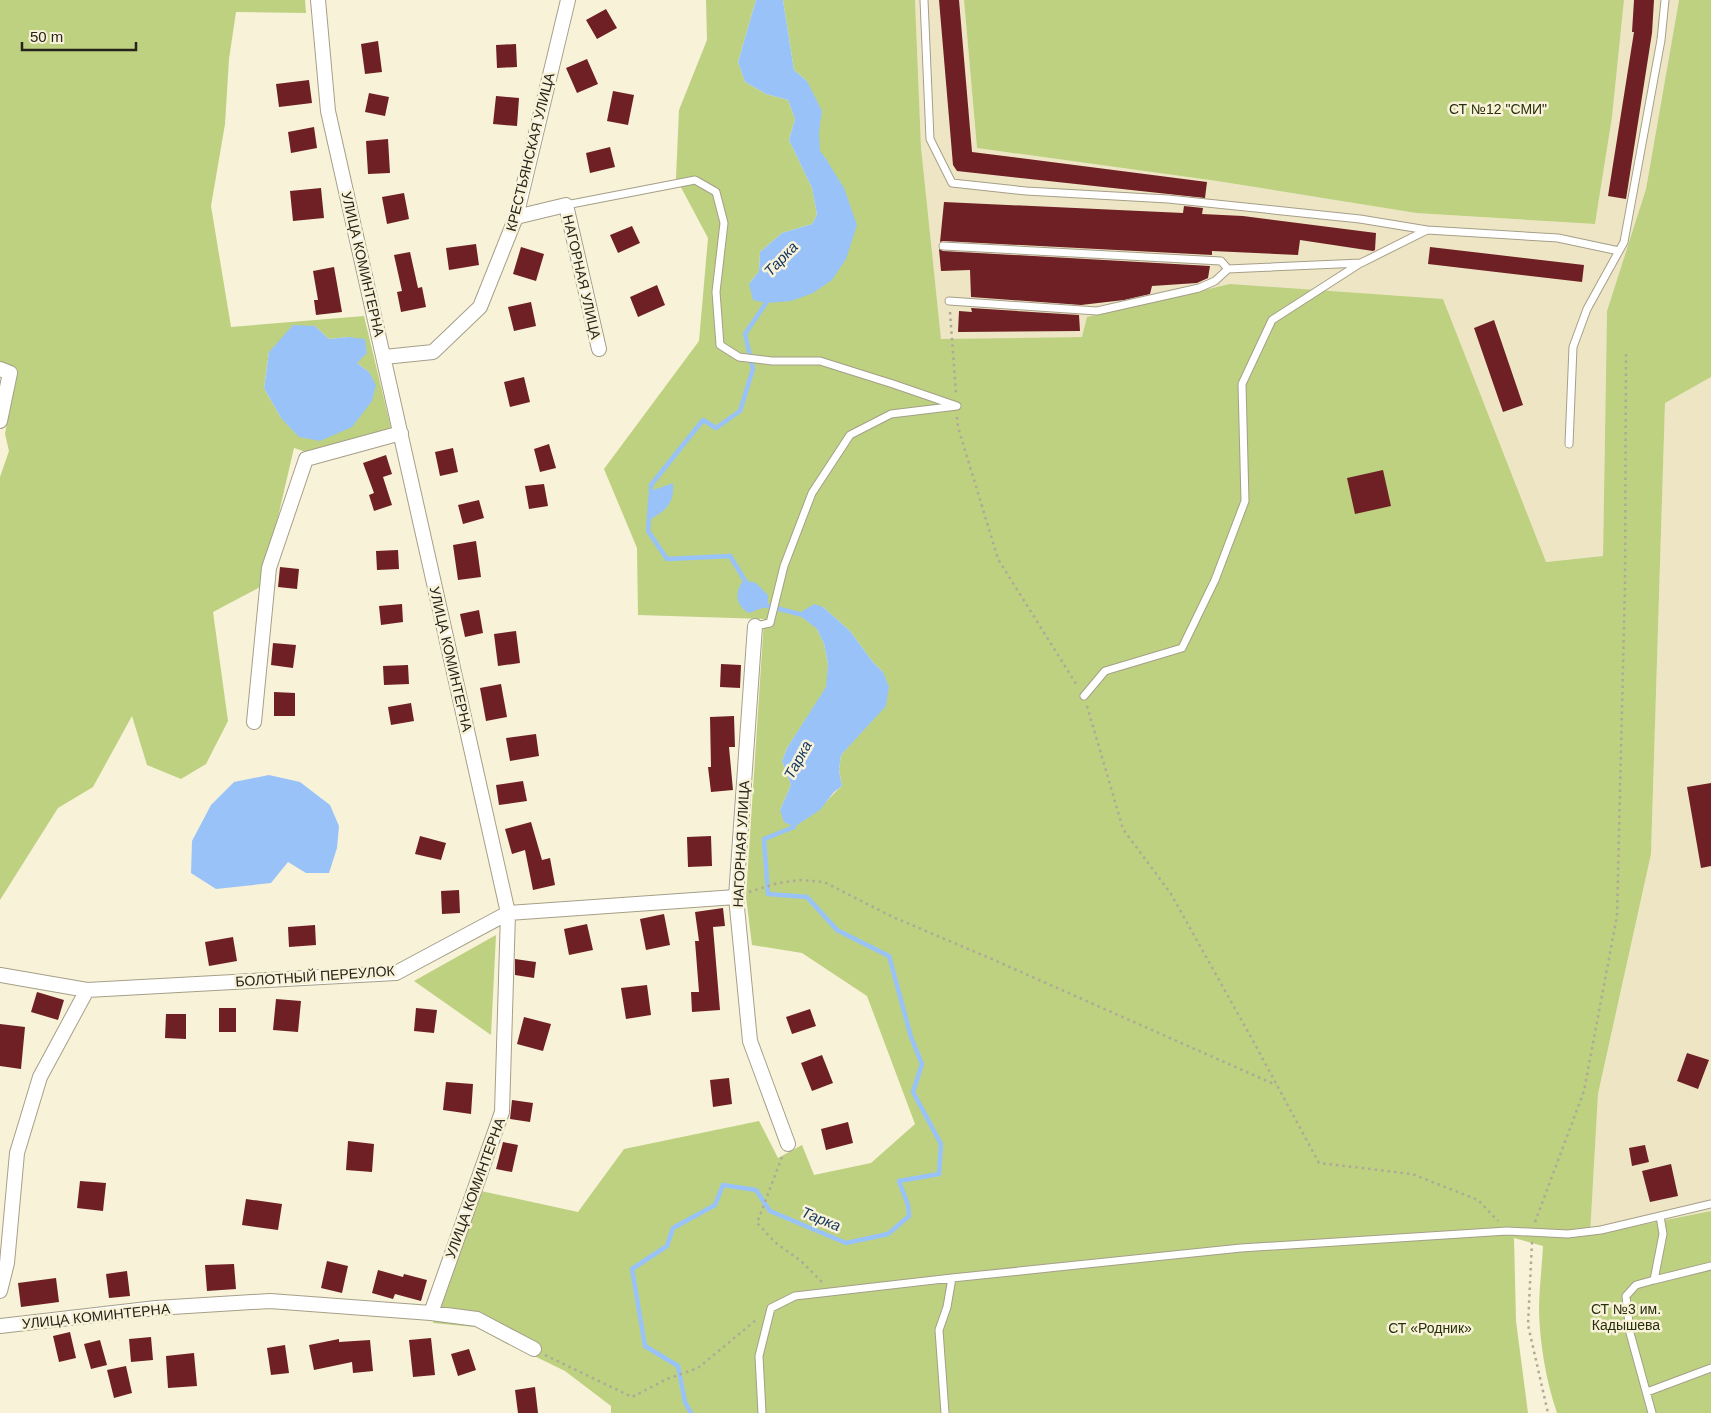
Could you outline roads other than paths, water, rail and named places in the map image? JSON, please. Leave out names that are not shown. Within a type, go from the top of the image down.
[{"type":"street","name":"УЛИЦА КОМИНТЕРНА","points":[[318,0],[328,111],[508,913],[502,1112],[431,1313]]},
{"type":"street","name":"КРЕСТЬЯНСКАЯ УЛИЦА","points":[[384,357],[434,352],[480,307],[516,217],[568,0]]},
{"type":"street","points":[[516,217],[566,205]]},
{"type":"street","name":"НАГОРНАЯ УЛИЦА","points":[[566,205],[599,349]]},
{"type":"street","points":[[0,369],[10,373],[0,421]]},
{"type":"street","points":[[254,722],[269,568],[306,460],[401,433]]},
{"type":"street","name":"НАГОРНАЯ УЛИЦА","points":[[755,626],[736,897],[750,1041],[788,1144]]},
{"type":"street","name":"БОЛОТНЫЙ ПЕРЕУЛОК","points":[[0,975],[87,990],[396,973],[508,913],[736,897]]},
{"type":"street","points":[[0,1290],[6,1263],[16,1154],[40,1077],[87,990]]},
{"type":"street","name":"УЛИЦА КОМИНТЕРНА","points":[[0,1326],[156,1308],[270,1301],[431,1313],[477,1319],[534,1349]]},
{"type":"lane","points":[[924,0],[930,139],[952,183],[1026,191],[1168,199],[1360,219],[1427,230],[1558,238],[1619,251]]},
{"type":"lane","points":[[1569,444],[1573,347],[1587,309],[1624,242],[1661,40],[1665,0]]},
{"type":"lane","points":[[566,205],[695,180],[716,192],[724,223],[716,292],[720,345],[739,357],[772,361],[820,361],[957,406],[891,414],[850,435],[812,492],[784,566],[770,623],[755,626]]},
{"type":"lane","points":[[1084,696],[1105,672],[1182,648],[1215,580],[1244,501],[1242,384],[1272,320],[1360,263],[1427,230]]},
{"type":"lane","points":[[943,246],[1221,261],[1228,269]]},
{"type":"lane","points":[[949,301],[1097,311],[1199,288],[1215,280],[1228,269],[1360,263]]},
{"type":"lane","points":[[762,1413],[759,1356],[771,1308],[795,1296],[1241,1248],[1507,1231],[1568,1234],[1601,1230],[1711,1204]]},
{"type":"lane","points":[[1654,1280],[1663,1234],[1660,1216]]},
{"type":"lane","points":[[1652,1413],[1630,1333],[1626,1296],[1636,1285],[1711,1266]]},
{"type":"lane","points":[[945,1413],[939,1330],[947,1307],[952,1278]]},
{"type":"lane","points":[[1647,1392],[1711,1368]]},
{"type":"water","points":[[756,0],[783,0],[794,70],[807,81],[822,111],[819,133],[820,151],[844,188],[857,225],[846,259],[832,280],[813,293],[791,301],[766,303],[753,300],[749,284],[759,271],[760,252],[782,233],[812,224],[817,215],[812,188],[789,140],[795,119],[788,100],[766,94],[745,82],[738,62]]},
{"type":"water","points":[[293,325],[315,326],[329,339],[348,337],[365,339],[367,353],[357,363],[369,372],[376,385],[372,401],[352,427],[320,441],[299,437],[281,418],[264,388],[269,352]]},
{"type":"water","points":[[673,483],[671,502],[664,510],[649,520],[651,491]]},
{"type":"water","points":[[744,580],[756,583],[768,595],[768,606],[749,613],[744,610],[739,602],[737,593]]},
{"type":"water","points":[[814,604],[823,607],[850,631],[872,661],[883,672],[889,687],[886,706],[841,755],[839,770],[842,786],[834,792],[820,810],[794,827],[784,822],[780,810],[791,785],[782,761],[787,748],[826,687],[828,664],[824,644],[817,629],[798,614]]},
{"type":"water","points":[[269,775],[300,782],[330,805],[339,826],[337,848],[329,873],[306,873],[288,862],[271,883],[216,889],[191,873],[192,841],[211,805],[234,782]]},
{"type":"waterway","name":"Тарка","points":[[747,584],[730,556],[667,559],[648,531],[651,485],[703,420],[716,428],[740,411],[753,369],[745,334],[766,303],[766,297]]},
{"type":"waterway","name":"Тарка","points":[[764,605],[803,615]]},
{"type":"waterway","name":"Тарка","points":[[691,1413],[685,1402],[678,1366],[645,1346],[632,1269],[667,1246],[673,1228],[715,1205],[723,1185],[756,1190],[770,1211],[846,1243],[888,1234],[909,1216],[908,1205],[899,1181],[939,1174],[941,1144],[913,1092],[922,1064],[911,1037],[889,956],[837,930],[807,897],[768,894],[764,839],[794,827],[794,821]]},
{"type":"park label","name":"СТ №12 \"СМИ\"","points":[[1498,109]]},
{"type":"park label","name":"СТ №3 им. Кадышева","points":[[1626,1318]]},
{"type":"park label","name":"СТ «Родник»","points":[[1430,1328]]}]
